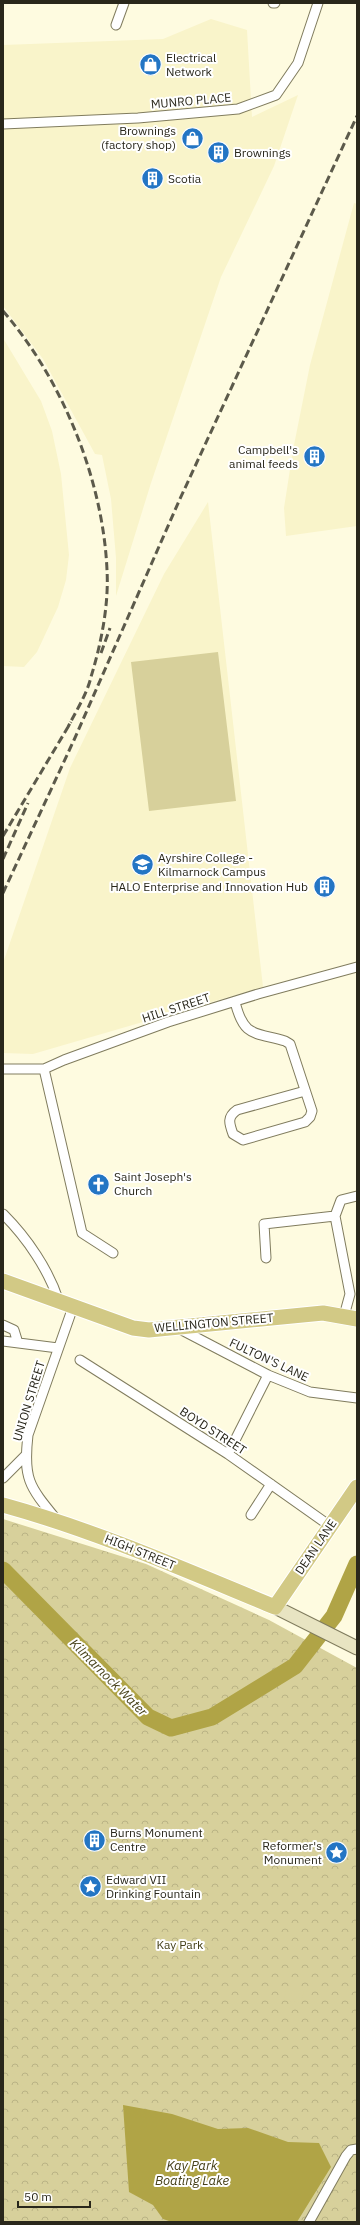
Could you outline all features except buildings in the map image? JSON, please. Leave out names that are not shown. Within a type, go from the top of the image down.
[{"type":"main road","name":"WELLINGTON STREET","points":[[4,1284],[133,1328],[149,1330],[323,1313],[351,1317]]},
{"type":"main road","name":"DEAN LANE","points":[[275,1607],[357,1487]]},
{"type":"main road","name":"HIGH STREET","points":[[3,1505],[56,1519],[128,1546],[275,1607]]},
{"type":"main road","points":[[275,1607],[355,1647]]},
{"type":"street","points":[[116,25],[124,3]]},
{"type":"street","name":"MUNRO PLACE","points":[[3,124],[138,118],[238,110],[276,95],[298,63],[318,3]]},
{"type":"street","name":"HILL STREET","points":[[3,1069],[44,1069],[64,1060],[168,1022],[357,967]]},
{"type":"street","points":[[235,1002],[242,1023],[248,1030],[285,1041],[290,1044],[304,1091],[312,1111],[310,1117],[305,1122],[244,1140],[233,1134],[229,1122],[231,1115],[237,1110],[304,1091]]},
{"type":"street","points":[[44,1069],[82,1233],[114,1253]]},
{"type":"street","points":[[351,1317],[350,1294],[335,1216],[342,1200],[357,1196]]},
{"type":"street","points":[[3,1214],[27,1242],[56,1291],[66,1304]]},
{"type":"street","points":[[266,1258],[264,1224],[335,1216]]},
{"type":"street","name":"UNION STREET","points":[[56,1519],[33,1491],[26,1475],[26,1455],[28,1435],[58,1348],[66,1304]]},
{"type":"street","points":[[3,1326],[14,1330],[18,1343]]},
{"type":"street","name":"FULTON'S LANE","points":[[176,1327],[268,1375],[310,1392],[357,1398]]},
{"type":"street","points":[[3,1341],[58,1348]]},
{"type":"street","name":"BOYD STREET","points":[[80,1360],[228,1454],[330,1526]]},
{"type":"street","points":[[228,1454],[268,1375]]},
{"type":"street","points":[[3,1478],[26,1455]]},
{"type":"street","points":[[251,1515],[271,1484]]},
{"type":"street","points":[[309,2222],[346,2156],[351,2150],[357,2149]]},
{"type":"shaded area","points":[[211,19],[247,30],[252,117],[298,95],[274,166],[221,277],[151,483],[116,596],[116,558],[111,499],[102,455],[95,454],[43,359],[3,306],[3,45],[163,39]]},
{"type":"shaded area","points":[[354,203],[357,204],[357,526],[286,536],[284,508],[293,450],[310,365]]},
{"type":"shaded area","points":[[3,338],[41,401],[52,431],[61,474],[69,555],[66,580],[58,607],[37,652],[24,667],[3,666]]},
{"type":"shaded area","name":"Ayrshire College - Kilmarnock Campus","points":[[208,502],[263,987],[33,1054],[3,1053],[3,963],[70,768],[164,574]]},
{"type":"green space","points":[[218,652],[236,801],[149,811],[131,662]]},
{"type":"green space","name":"Kay Park","points":[[3,1519],[146,1564],[269,1620],[357,1668],[357,2222],[3,2222]]},
{"type":"green space","points":[[287,1986],[304,1990],[301,2003],[284,2000]]},
{"type":"water","name":"Kay Park Boating Lake","points":[[123,2105],[172,2114],[218,2129],[248,2128],[288,2142],[319,2143],[331,2167],[297,2222],[172,2222],[163,2219],[153,2205],[129,2192]]},
{"type":"waterway","name":"Kilmarnock Water","points":[[3,1570],[148,1717],[171,1728],[212,1717],[295,1666],[334,1616],[357,1564]]},
{"type":"railway","points":[[3,893],[74,740],[179,501],[357,116]]},
{"type":"railway","points":[[3,311],[44,367],[76,432],[88,466],[104,536],[107,570],[107,597],[101,638],[87,690],[68,727]]},
{"type":"railway","points":[[101,653],[110,628]]},
{"type":"railway","points":[[3,836],[71,722]]},
{"type":"railway","points":[[3,859],[28,803]]},
{"type":"place","name":"Electrical Network","points":[[151,65]]},
{"type":"place","name":"Brownings (factory shop)","points":[[192,138]]},
{"type":"place","name":"Brownings","points":[[219,153]]},
{"type":"place","name":"Scotia","points":[[153,179]]},
{"type":"place","name":"Campbell's animal feeds","points":[[314,457]]},
{"type":"place","name":"Ayrshire College - Kilmarnock Campus","points":[[143,865]]},
{"type":"place","name":"HALO Enterprise and Innovation Hub","points":[[324,887]]},
{"type":"place","name":"Saint Joseph's Church","points":[[99,1184]]},
{"type":"place","name":"Burns Monument Centre","points":[[95,1840]]},
{"type":"place","name":"Reformer's Monument","points":[[337,1853]]},
{"type":"place","name":"Edward VII Drinking Fountain","points":[[90,1887]]}]
